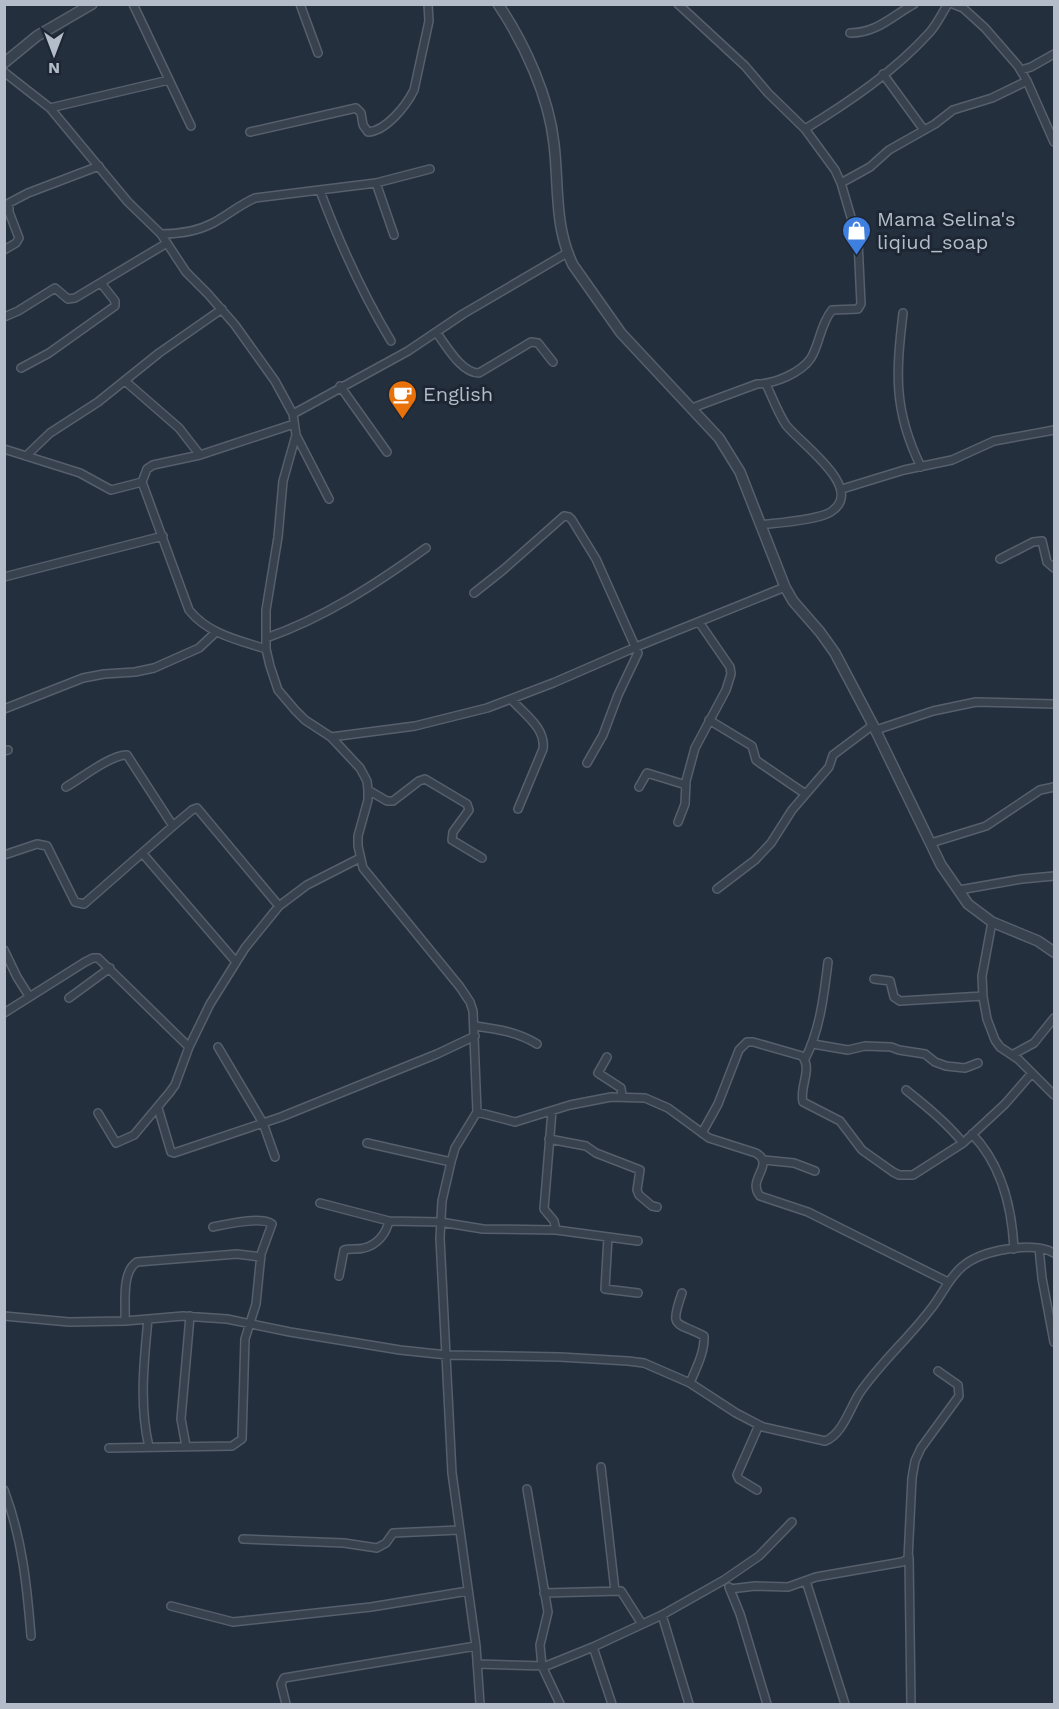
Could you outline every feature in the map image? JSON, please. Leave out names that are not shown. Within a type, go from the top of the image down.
[{"type":"street","points":[[4,63],[37,36],[92,4]]},
{"type":"street","points":[[133,4],[191,126]]},
{"type":"street","points":[[300,4],[318,53]]},
{"type":"street","points":[[250,132],[356,108],[361,113],[363,125],[368,132],[386,126],[411,97],[414,90],[429,21],[428,4]]},
{"type":"street","points":[[498,4],[522,42],[544,99],[554,145],[560,228],[567,253],[579,274],[621,333],[719,438],[740,472],[785,587],[835,653],[875,727],[941,865],[968,904],[992,922],[1038,941],[1054,952]]},
{"type":"street","points":[[678,4],[746,66],[768,93],[805,129],[835,170],[858,241],[860,308],[832,310],[824,323],[811,359],[794,372],[766,384],[757,384],[692,408]]},
{"type":"street","points":[[850,33],[877,28],[914,4]]},
{"type":"street","points":[[805,129],[840,108],[883,74],[931,30],[950,4],[964,6],[1021,70],[1054,142]]},
{"type":"street","points":[[1021,70],[1054,54]]},
{"type":"street","points":[[4,72],[50,108],[129,202],[161,234],[186,272],[222,309],[275,381],[293,414],[296,435],[330,499]]},
{"type":"street","points":[[883,74],[924,130]]},
{"type":"street","points":[[50,108],[169,80]]},
{"type":"street","points":[[841,183],[870,166],[889,150],[935,124],[953,110],[992,98],[1027,81]]},
{"type":"street","points":[[4,250],[16,243],[19,238],[9,212],[9,203],[28,193],[99,166]]},
{"type":"street","points":[[161,234],[182,234],[201,229],[255,198],[376,183],[430,169]]},
{"type":"street","points":[[376,183],[394,235]]},
{"type":"street","points":[[320,191],[346,257],[370,306],[391,341]]},
{"type":"street","points":[[4,317],[55,288],[71,300],[167,243]]},
{"type":"street","points":[[293,414],[340,386],[408,351],[463,314],[567,253]]},
{"type":"street","points":[[21,368],[49,353],[115,306],[115,301],[102,283]]},
{"type":"street","points":[[27,456],[50,433],[98,402],[159,353],[222,309]]},
{"type":"street","points":[[903,313],[897,382],[909,444],[921,467]]},
{"type":"street","points":[[436,332],[466,369],[475,374],[531,342],[538,343],[554,362]]},
{"type":"street","points":[[125,381],[179,428],[200,454]]},
{"type":"street","points":[[760,525],[825,515],[841,503],[843,495],[842,489],[826,466],[786,424],[766,384]]},
{"type":"street","points":[[340,386],[387,452]]},
{"type":"street","points":[[266,650],[216,632],[189,610],[142,482],[147,469],[153,465],[200,454],[294,424]]},
{"type":"street","points":[[842,489],[952,460],[994,441],[1054,430]]},
{"type":"street","points":[[296,435],[283,482],[278,537],[266,610],[266,650],[275,682],[284,698],[305,720],[331,737],[360,768],[367,781],[368,790],[368,800],[358,836],[363,868],[466,995],[470,1002],[475,1026],[477,1112],[455,1148],[442,1201],[440,1222],[452,1473],[476,1646],[480,1704]]},
{"type":"street","points":[[4,449],[80,473],[111,490],[142,482]]},
{"type":"street","points":[[474,593],[564,516],[569,517],[596,559],[638,655],[618,695],[603,735],[587,763]]},
{"type":"street","points":[[4,577],[93,556],[163,536]]},
{"type":"street","points":[[1000,559],[1033,542],[1042,541],[1047,562],[1054,568]]},
{"type":"street","points":[[266,638],[297,627],[354,597],[426,549]]},
{"type":"street","points":[[331,737],[415,726],[487,708],[785,587]]},
{"type":"street","points":[[678,822],[685,804],[686,785],[695,748],[726,690],[731,671],[699,622]]},
{"type":"street","points":[[4,709],[83,678],[154,668],[199,648],[216,632]]},
{"type":"street","points":[[511,699],[542,732],[544,741],[543,749],[518,809]]},
{"type":"street","points":[[717,889],[746,868],[763,852],[804,793],[829,767],[833,755],[875,727],[976,702],[1054,704]]},
{"type":"street","points":[[709,720],[752,746],[756,760],[804,793]]},
{"type":"street","points":[[66,787],[122,754],[127,755],[173,826]]},
{"type":"street","points":[[639,787],[647,773],[686,785]]},
{"type":"street","points":[[368,790],[387,801],[393,801],[425,779],[463,800],[469,810],[453,832],[452,840],[482,858]]},
{"type":"street","points":[[931,843],[986,826],[1040,790],[1054,786]]},
{"type":"street","points":[[4,855],[37,844],[47,846],[75,902],[81,905],[192,810],[198,808],[279,906]]},
{"type":"street","points":[[143,854],[236,962]]},
{"type":"street","points":[[98,1113],[116,1143],[134,1135],[175,1085],[189,1047],[210,1004],[236,962],[279,906],[308,885],[360,858]]},
{"type":"street","points":[[959,890],[1054,876]]},
{"type":"street","points":[[992,922],[982,976],[987,1018],[1000,1047],[1012,1055],[1054,1095]]},
{"type":"street","points":[[4,950],[29,996]]},
{"type":"street","points":[[4,1013],[93,958],[99,958],[189,1047]]},
{"type":"street","points":[[828,962],[824,995],[813,1044],[805,1059],[807,1066],[803,1102],[840,1122],[862,1150],[893,1172],[899,1175],[914,1175],[963,1143],[1005,1104],[1032,1073]]},
{"type":"street","points":[[69,998],[110,968]]},
{"type":"street","points":[[874,979],[890,981],[894,997],[900,1001],[983,996]]},
{"type":"street","points":[[1012,1055],[1034,1043],[1054,1018]]},
{"type":"street","points":[[475,1026],[513,1033],[537,1044]]},
{"type":"street","points":[[158,1108],[172,1153],[263,1123],[437,1054],[475,1036]]},
{"type":"street","points":[[702,1133],[718,1104],[742,1045],[753,1042],[791,1051],[805,1059]]},
{"type":"street","points":[[813,1044],[848,1050],[865,1046],[891,1047],[925,1054],[935,1062],[946,1066],[965,1068],[978,1063]]},
{"type":"street","points":[[218,1047],[263,1123],[275,1156]]},
{"type":"street","points":[[607,1057],[598,1073],[621,1088],[622,1096]]},
{"type":"street","points":[[906,1090],[955,1133],[963,1143]]},
{"type":"street","points":[[477,1112],[515,1122],[570,1105],[622,1096],[645,1098],[657,1103],[710,1138],[756,1153],[764,1160],[794,1163],[815,1171]]},
{"type":"street","points":[[552,1111],[544,1209],[554,1221],[556,1230]]},
{"type":"street","points":[[972,1134],[984,1147],[1009,1204],[1013,1221],[1014,1248]]},
{"type":"street","points":[[549,1139],[586,1146],[596,1153],[640,1170],[637,1190],[639,1195],[652,1206],[657,1207]]},
{"type":"street","points":[[367,1143],[451,1162]]},
{"type":"street","points":[[764,1160],[755,1186],[760,1196],[808,1212],[948,1282]]},
{"type":"street","points":[[320,1203],[389,1221],[440,1222],[483,1229],[556,1230],[638,1240]]},
{"type":"street","points":[[339,1276],[344,1251],[362,1249],[374,1244],[384,1234],[389,1221]]},
{"type":"street","points":[[109,1448],[232,1446],[242,1439],[246,1339],[256,1304],[261,1257],[272,1222],[235,1222],[213,1227]]},
{"type":"street","points":[[608,1237],[605,1289],[638,1293]]},
{"type":"street","points":[[4,1316],[69,1322],[190,1316],[227,1319],[400,1350],[447,1355],[560,1357],[644,1363],[690,1383],[759,1425],[825,1442],[831,1439],[868,1382],[931,1309],[948,1282],[963,1266],[978,1256],[1014,1248],[1039,1248],[1054,1253]]},
{"type":"street","points":[[1039,1248],[1054,1342]]},
{"type":"street","points":[[125,1321],[128,1275],[131,1268],[138,1262],[237,1254],[261,1257]]},
{"type":"street","points":[[682,1293],[675,1312],[677,1323],[681,1327],[704,1336],[705,1339],[690,1383]]},
{"type":"street","points":[[186,1446],[181,1419],[190,1316]]},
{"type":"street","points":[[148,1319],[143,1390],[149,1447]]},
{"type":"street","points":[[911,1704],[909,1512],[915,1461],[921,1448],[959,1396],[958,1385],[938,1371]]},
{"type":"street","points":[[758,1490],[739,1479],[737,1475],[759,1425]]},
{"type":"street","points":[[601,1467],[615,1591]]},
{"type":"street","points":[[527,1489],[548,1612],[540,1645],[542,1666],[560,1704]]},
{"type":"street","points":[[4,1490],[26,1573],[31,1636]]},
{"type":"street","points":[[477,1664],[542,1666],[555,1664],[593,1647],[662,1615],[724,1580],[759,1556],[792,1522]]},
{"type":"street","points":[[243,1539],[344,1543],[377,1548],[387,1543],[393,1533],[459,1530]]},
{"type":"street","points":[[730,1589],[755,1586],[788,1587],[816,1577],[902,1562],[909,1556]]},
{"type":"street","points":[[724,1580],[730,1589],[767,1704]]},
{"type":"street","points":[[806,1581],[845,1704]]},
{"type":"street","points":[[171,1606],[233,1622],[371,1607],[468,1591]]},
{"type":"street","points":[[544,1593],[615,1591],[623,1593],[642,1624]]},
{"type":"street","points":[[662,1615],[689,1704]]},
{"type":"street","points":[[286,1704],[281,1684],[282,1680],[288,1677],[476,1646]]},
{"type":"street","points":[[593,1647],[612,1704]]},
{"type":"place","name":"Mama Selina's liqiud_soap","points":[[856,256]]},
{"type":"place","name":"English","points":[[402,420]]}]
